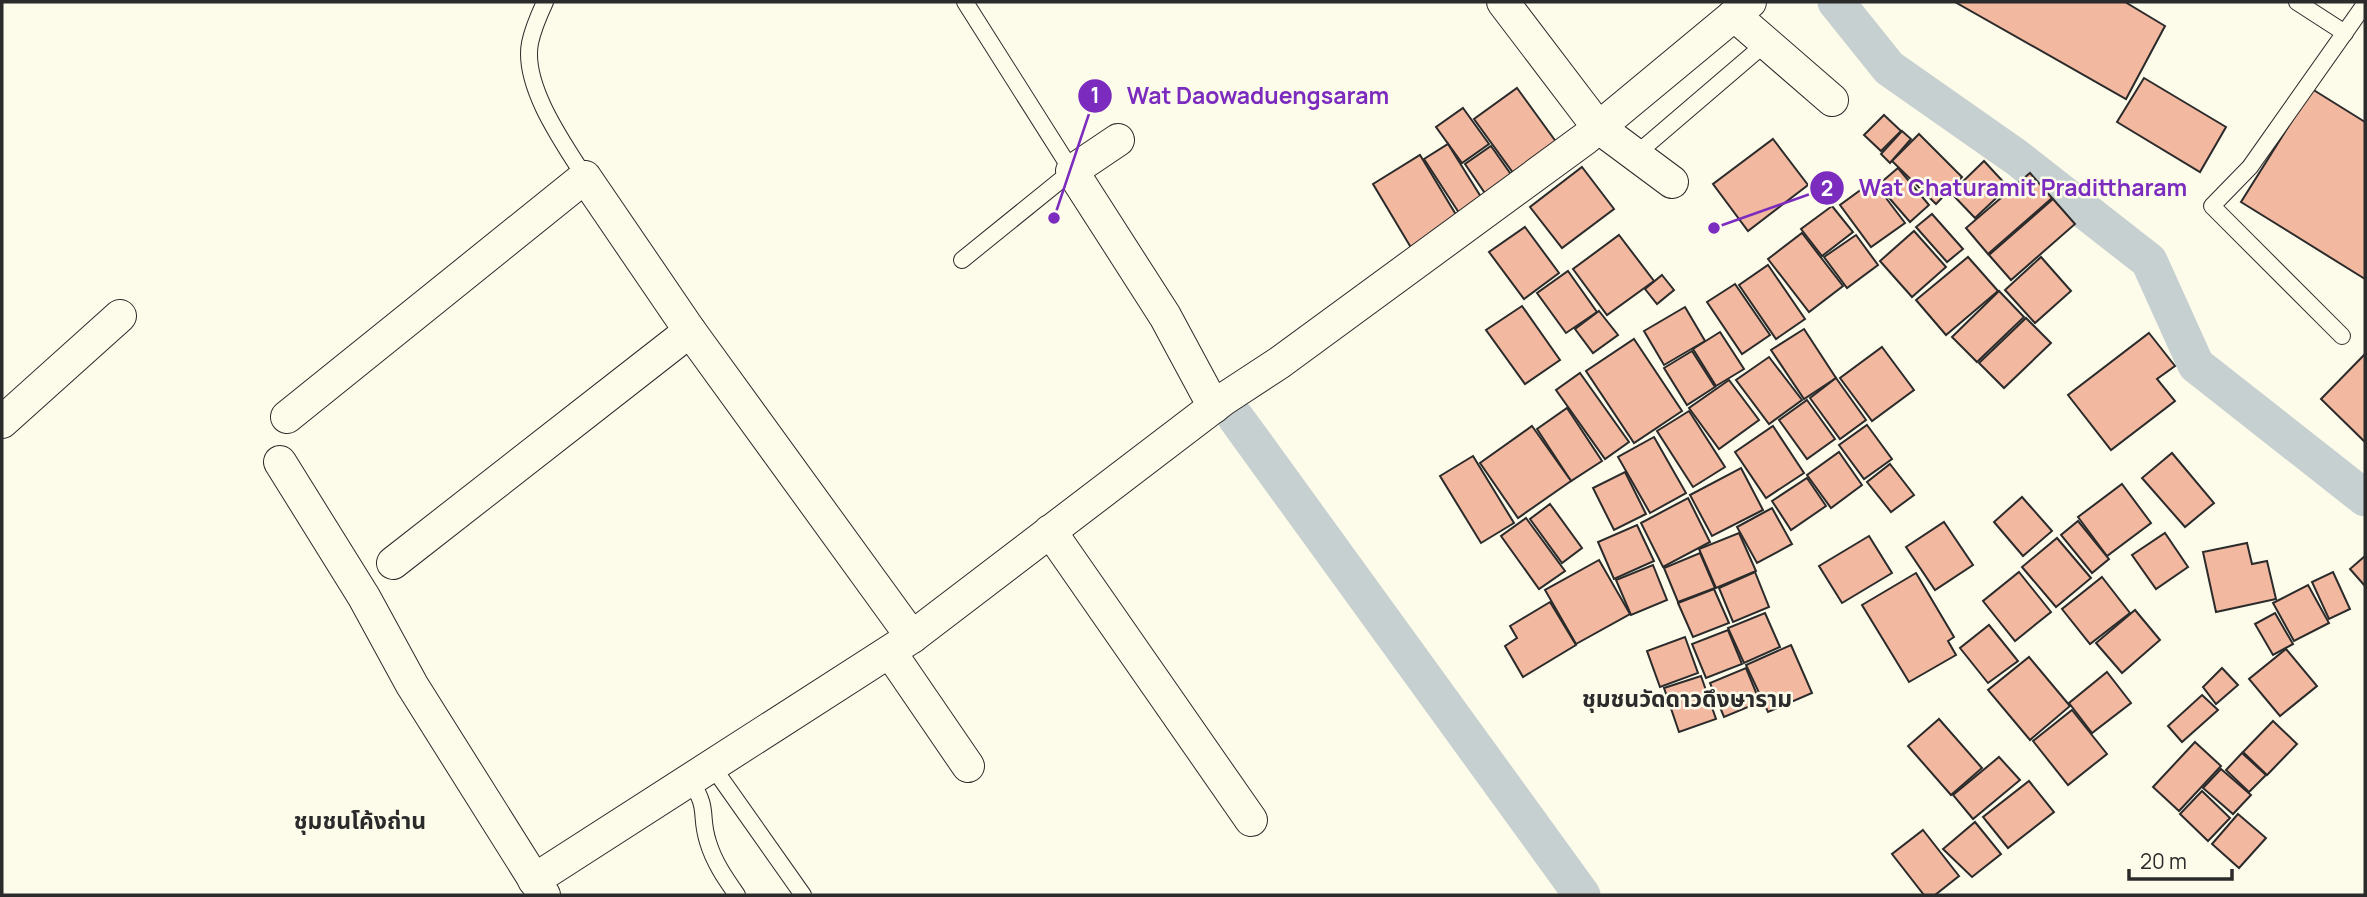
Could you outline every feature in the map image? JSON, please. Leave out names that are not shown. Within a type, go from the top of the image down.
[{"type":"street","points":[[1503,2],[1598,127],[1672,183]]},
{"type":"street","points":[[280,462],[364,597],[412,685],[539,888],[701,773],[901,645],[1214,407],[1598,127],[1742,8],[1766,43],[1832,100]]},
{"type":"street","points":[[1118,140],[1072,171],[1165,316],[1214,407]]},
{"type":"street","points":[[287,417],[585,177],[901,645],[968,766]]},
{"type":"street","points":[[2,422],[121,316]]},
{"type":"street","points":[[393,563],[690,331]]},
{"type":"street","points":[[1051,531],[1251,820]]},
{"type":"lane","points":[[545,2],[529,46],[535,86],[550,123],[585,177]]},
{"type":"lane","points":[[962,260],[1072,171],[965,2]]},
{"type":"lane","points":[[2297,2],[2345,33]]},
{"type":"lane","points":[[2342,336],[2212,206],[2250,167],[2365,4]]},
{"type":"lane","points":[[1634,156],[1766,43]]},
{"type":"lane","points":[[701,773],[707,839],[717,866],[737,895]]},
{"type":"lane","points":[[701,773],[803,895]]},
{"type":"building","points":[[1955,2],[2125,2],[2165,26],[2126,99]]},
{"type":"building","points":[[2144,78],[2226,127],[2200,172],[2117,122]]},
{"type":"building","points":[[1517,88],[1562,150],[1519,181],[1474,119]]},
{"type":"building","points":[[2312,89],[2365,122],[2365,279],[2241,202]]},
{"type":"building","points":[[1463,108],[1489,144],[1462,163],[1436,127]]},
{"type":"building","points":[[1884,115],[1901,131],[1881,151],[1864,135]]},
{"type":"building","points":[[1902,131],[1911,139],[1890,163],[1881,154]]},
{"type":"building","points":[[1919,134],[1962,177],[1936,204],[1892,161]]},
{"type":"building","points":[[1773,139],[1808,185],[1748,231],[1713,184]]},
{"type":"building","points":[[1448,144],[1486,205],[1463,219],[1424,159]]},
{"type":"building","points":[[1491,146],[1517,183],[1491,202],[1465,164]]},
{"type":"building","points":[[1420,155],[1461,223],[1413,251],[1373,184]]},
{"type":"building","points":[[1984,161],[2008,187],[1975,218],[1951,193]]},
{"type":"building","points":[[1582,167],[1614,209],[1562,248],[1530,207]]},
{"type":"building","points":[[1898,168],[1929,205],[1910,222],[1878,185]]},
{"type":"building","points":[[2030,173],[2052,198],[1988,254],[1966,228]]},
{"type":"building","points":[[1873,181],[1905,223],[1871,247],[1840,205]]},
{"type":"building","points":[[2053,199],[2075,224],[2011,280],[1989,255]]},
{"type":"building","points":[[1832,206],[1853,232],[1822,256],[1801,229]]},
{"type":"building","points":[[1932,214],[1963,249],[1947,262],[1916,227]]},
{"type":"building","points":[[1525,227],[1559,273],[1524,299],[1489,252]]},
{"type":"building","points":[[1914,231],[1946,267],[1912,297],[1880,261]]},
{"type":"building","points":[[1802,233],[1843,286],[1809,312],[1768,259]]},
{"type":"building","points":[[1619,235],[1654,281],[1607,315],[1573,269]]},
{"type":"building","points":[[1856,235],[1878,265],[1847,288],[1824,257]]},
{"type":"building","points":[[1968,257],[1998,291],[1946,335],[1916,300]]},
{"type":"building","points":[[2041,257],[2071,291],[2035,323],[2005,290]]},
{"type":"building","points":[[1768,265],[1805,319],[1776,339],[1739,285]]},
{"type":"building","points":[[1568,271],[1597,312],[1566,333],[1537,293]]},
{"type":"building","points":[[1662,275],[1674,290],[1657,304],[1645,289]]},
{"type":"building","points":[[1735,284],[1770,335],[1742,354],[1707,302]]},
{"type":"building","points":[[1999,291],[2024,317],[1977,362],[1952,337]]},
{"type":"building","points":[[1522,306],[1560,360],[1525,384],[1486,330]]},
{"type":"building","points":[[1685,307],[1705,341],[1664,365],[1644,331]]},
{"type":"building","points":[[1599,311],[1618,335],[1593,353],[1575,329]]},
{"type":"building","points":[[2026,318],[2051,343],[2004,388],[1979,363]]},
{"type":"building","points":[[1804,329],[1836,378],[1804,399],[1771,350]]},
{"type":"building","points":[[1720,332],[1744,369],[1716,386],[1693,349]]},
{"type":"building","points":[[2149,333],[2175,366],[2157,379],[2175,401],[2111,450],[2068,395]]},
{"type":"building","points":[[1634,339],[1682,411],[1634,443],[1586,371]]},
{"type":"building","points":[[1882,347],[1914,390],[1872,421],[1840,378]]},
{"type":"building","points":[[1692,351],[1715,387],[1687,405],[1664,368]]},
{"type":"building","points":[[2365,354],[2365,442],[2321,399]]},
{"type":"building","points":[[1769,357],[1802,400],[1769,424],[1736,380]]},
{"type":"building","points":[[1580,373],[1629,442],[1605,459],[1556,390]]},
{"type":"building","points":[[1836,378],[1866,420],[1840,439],[1810,398]]},
{"type":"building","points":[[1729,380],[1759,420],[1719,449],[1689,408]]},
{"type":"building","points":[[1807,400],[1835,439],[1807,459],[1779,420]]},
{"type":"building","points":[[1567,408],[1602,461],[1571,481],[1537,429]]},
{"type":"building","points":[[1689,411],[1725,467],[1693,487],[1657,431]]},
{"type":"building","points":[[1867,425],[1892,459],[1864,479],[1839,445]]},
{"type":"building","points":[[1532,426],[1571,481],[1518,518],[1480,463]]},
{"type":"building","points":[[1773,426],[1804,473],[1766,498],[1735,452]]},
{"type":"building","points":[[1654,437],[1686,493],[1650,513],[1618,457]]},
{"type":"building","points":[[1839,452],[1862,485],[1831,508],[1807,475]]},
{"type":"building","points":[[2172,453],[2214,503],[2185,527],[2142,478]]},
{"type":"building","points":[[1473,456],[1514,523],[1481,543],[1440,476]]},
{"type":"building","points":[[1890,464],[1914,495],[1891,512],[1867,482]]},
{"type":"building","points":[[1741,468],[1763,510],[1712,536],[1690,495]]},
{"type":"building","points":[[1625,472],[1646,514],[1614,530],[1593,488]]},
{"type":"building","points":[[1807,478],[1826,506],[1791,530],[1772,501]]},
{"type":"building","points":[[2122,484],[2151,523],[2107,556],[2078,517]]},
{"type":"building","points":[[2022,497],[2052,531],[2023,556],[1994,522]]},
{"type":"building","points":[[1688,498],[1710,542],[1663,567],[1641,523]]},
{"type":"building","points":[[1550,504],[1582,548],[1562,563],[1530,519]]},
{"type":"building","points":[[1772,508],[1792,544],[1757,563],[1737,527]]},
{"type":"building","points":[[1526,518],[1565,571],[1539,589],[1501,536]]},
{"type":"building","points":[[2078,521],[2109,559],[2092,573],[2061,535]]},
{"type":"building","points":[[1944,522],[1973,565],[1935,590],[1906,547]]},
{"type":"building","points":[[1637,525],[1654,561],[1614,579],[1598,542]]},
{"type":"building","points":[[1739,533],[1756,571],[1716,588],[1699,549]]},
{"type":"building","points":[[2165,533],[2188,567],[2156,589],[2132,555]]},
{"type":"building","points":[[1869,536],[1892,573],[1842,603],[1819,566]]},
{"type":"building","points":[[2057,538],[2091,578],[2056,607],[2022,567]]},
{"type":"building","points":[[2247,543],[2252,564],[2267,561],[2276,599],[2216,612],[2203,552]]},
{"type":"building","points":[[1700,553],[1715,588],[1678,602],[1664,568]]},
{"type":"building","points":[[2365,556],[2365,586],[2350,569]]},
{"type":"building","points":[[1599,560],[1630,614],[1576,644],[1545,590]]},
{"type":"building","points":[[1653,565],[1667,600],[1631,615],[1616,580]]},
{"type":"building","points":[[1755,572],[1769,607],[1733,622],[1719,588]]},
{"type":"building","points":[[2019,572],[2051,612],[2015,641],[1983,601]]},
{"type":"building","points":[[2333,572],[2350,609],[2329,619],[2312,582]]},
{"type":"building","points":[[1916,573],[1954,637],[1948,641],[1956,655],[1909,682],[1862,605]]},
{"type":"building","points":[[2102,577],[2130,613],[2090,644],[2062,609]]},
{"type":"building","points":[[2308,585],[2329,623],[2294,641],[2273,603]]},
{"type":"building","points":[[1714,589],[1729,623],[1693,637],[1678,603]]},
{"type":"building","points":[[1550,602],[1576,645],[1523,677],[1505,646],[1517,638],[1510,626]]},
{"type":"building","points":[[2135,610],[2160,640],[2122,673],[2096,643]]},
{"type":"building","points":[[1765,613],[1780,647],[1744,663],[1728,628]]},
{"type":"building","points":[[2275,613],[2293,644],[2273,655],[2255,624]]},
{"type":"building","points":[[1989,625],[2018,661],[1988,683],[1960,648]]},
{"type":"building","points":[[1728,630],[1742,664],[1706,678],[1692,644]]},
{"type":"building","points":[[1685,637],[1698,673],[1660,687],[1647,651]]},
{"type":"building","points":[[1791,645],[1812,693],[1768,712],[1746,665]]},
{"type":"building","points":[[2286,649],[2317,686],[2280,716],[2249,679]]},
{"type":"building","points":[[2029,657],[2070,706],[2030,740],[1988,690]]},
{"type":"building","points":[[1746,668],[1760,702],[1724,717],[1710,683]]},
{"type":"building","points":[[2222,668],[2238,685],[2216,704],[2203,687]]},
{"type":"building","points":[[2107,672],[2131,703],[2092,733],[2069,703]]},
{"type":"building","points":[[1701,676],[1716,719],[1679,732],[1664,688]]},
{"type":"building","points":[[2202,695],[2218,710],[2182,742],[2168,726]]},
{"type":"building","points":[[2072,710],[2107,754],[2068,785],[2033,741]]},
{"type":"building","points":[[1939,719],[1982,768],[1951,795],[1908,746]]},
{"type":"building","points":[[2273,721],[2297,744],[2267,775],[2243,752]]},
{"type":"building","points":[[2195,742],[2221,766],[2179,811],[2153,787]]},
{"type":"building","points":[[2242,753],[2266,775],[2249,792],[2226,770]]},
{"type":"building","points":[[1999,757],[2020,780],[1973,819],[1953,795]]},
{"type":"building","points":[[2221,769],[2251,795],[2233,814],[2203,788]]},
{"type":"building","points":[[2029,781],[2054,812],[2008,848],[1983,817]]},
{"type":"building","points":[[2202,791],[2230,818],[2208,841],[2180,814]]},
{"type":"building","points":[[2238,814],[2266,838],[2239,868],[2212,844]]},
{"type":"building","points":[[1975,822],[2001,854],[1972,877],[1943,849]]},
{"type":"building","points":[[1923,830],[1959,876],[1935,895],[1924,895],[1892,854]]},
{"type":"waterway","points":[[1836,2],[1889,68],[2016,157],[2149,261],[2196,365],[2365,498]]},
{"type":"waterway","points":[[1236,418],[1582,895]]},
{"type":"place","name":"Wat Daowaduengsaram","points":[[1054,218]]},
{"type":"place","name":"Wat Chaturamit Pradittharam","points":[[1714,228]]},
{"type":"district","name":"ชุมชนวัดดาวดึงษาราม","points":[[1687,699]]},
{"type":"district","name":"ชุมชนโค้งถ่าน","points":[[360,821]]}]
